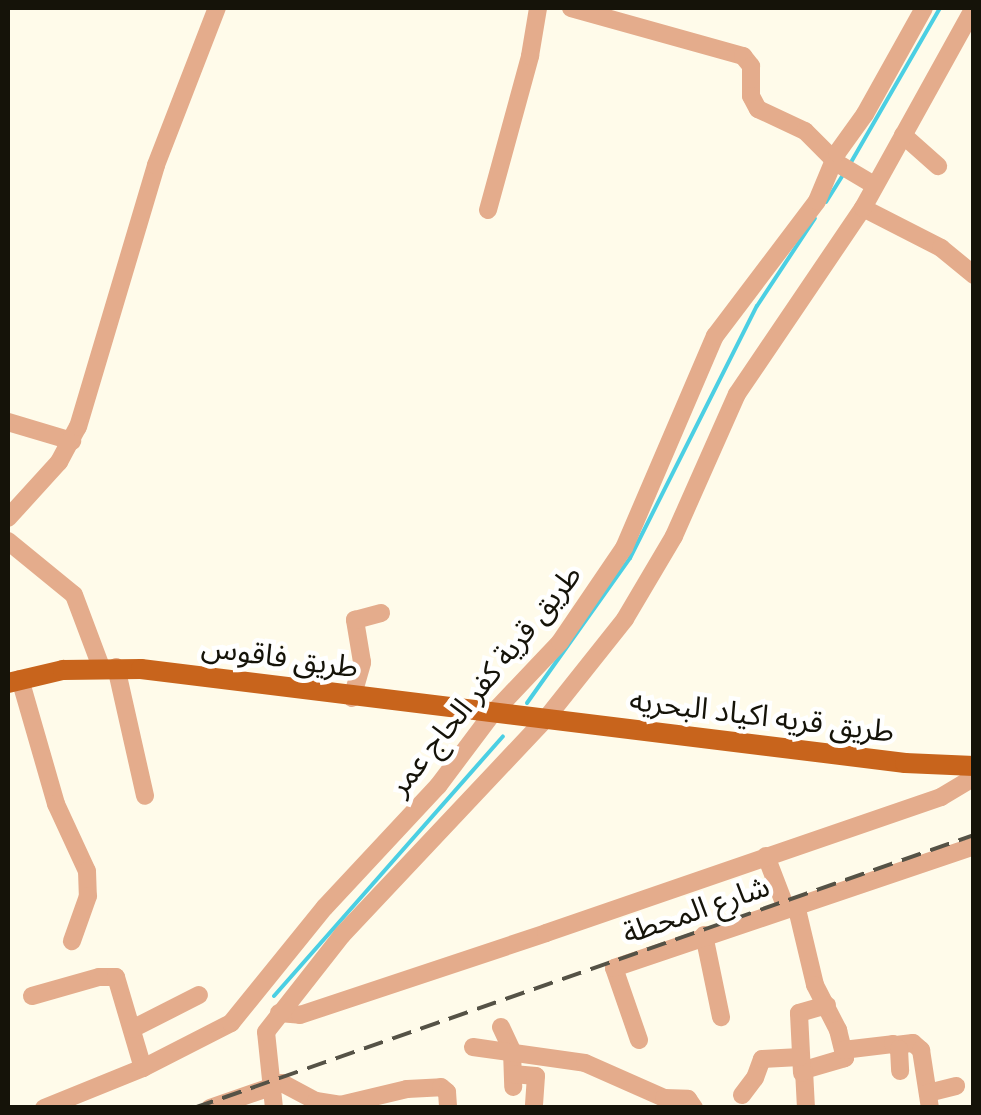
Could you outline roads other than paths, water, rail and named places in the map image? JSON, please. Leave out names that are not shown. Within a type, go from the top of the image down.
[{"type":"main road","name":"طريق فاقوس","points":[[14,681],[108,667],[544,721]]},
{"type":"main road","name":"طريق قريه اكياد البحريه","points":[[544,721],[906,763],[974,766]]},
{"type":"street","points":[[8,518],[50,474],[72,441],[156,165],[217,8]]},
{"type":"street","points":[[488,210],[530,56],[538,8]]},
{"type":"street","points":[[571,8],[744,56],[752,66],[751,96],[758,109],[805,131],[836,162],[869,182]]},
{"type":"street","name":"طريق قرية كفر الحاج عمر","points":[[44,1108],[142,1068],[223,1029],[239,1016],[258,985],[438,786],[492,714],[560,642],[617,562],[716,336],[800,227],[924,8]]},
{"type":"street","name":"طريق قرية كفر الحاج عمر","points":[[266,1032],[426,842],[588,670],[642,592],[674,536],[738,394],[863,208],[869,182],[903,134],[974,8]]},
{"type":"street","points":[[903,134],[938,166]]},
{"type":"street","points":[[863,208],[941,248],[974,275]]},
{"type":"street","points":[[8,422],[72,441]]},
{"type":"street","points":[[8,540],[74,595],[108,667],[145,796]]},
{"type":"street","points":[[352,698],[362,662],[354,620],[381,613]]},
{"type":"street","points":[[14,681],[56,804],[88,871],[88,896],[72,942]]},
{"type":"street","points":[[279,1013],[300,1015],[940,797],[974,777]]},
{"type":"street","name":"شارع المحطة","points":[[638,1040],[614,968],[974,846]]},
{"type":"street","points":[[742,1095],[755,1078],[762,1059],[801,1065],[843,1061],[843,1050],[812,974],[791,906],[766,856]]},
{"type":"street","points":[[704,936],[721,1017]]},
{"type":"street","points":[[32,996],[99,977],[116,977],[142,1068]]},
{"type":"street","points":[[132,1029],[199,995]]},
{"type":"street","points":[[806,1108],[799,1014],[827,1005]]},
{"type":"street","points":[[239,1016],[266,1032],[274,1108]]},
{"type":"street","points":[[500,1028],[512,1051],[513,1080],[536,1076],[534,1108]]},
{"type":"street","points":[[843,1050],[913,1044],[920,1050],[929,1100],[956,1086]]},
{"type":"street","points":[[896,1045],[900,1072]]},
{"type":"street","points":[[473,1047],[585,1063],[664,1098],[688,1099],[694,1108]]},
{"type":"street","points":[[210,1108],[286,1084],[304,1101],[352,1105],[407,1089],[441,1086],[448,1108]]},
{"type":"waterway","points":[[850,164],[940,8]]},
{"type":"waterway","points":[[826,202],[845,172]]},
{"type":"waterway","points":[[527,703],[630,558],[757,306],[815,218]]},
{"type":"waterway","points":[[274,996],[503,736]]},
{"type":"railway","points":[[194,1108],[974,835]]}]
